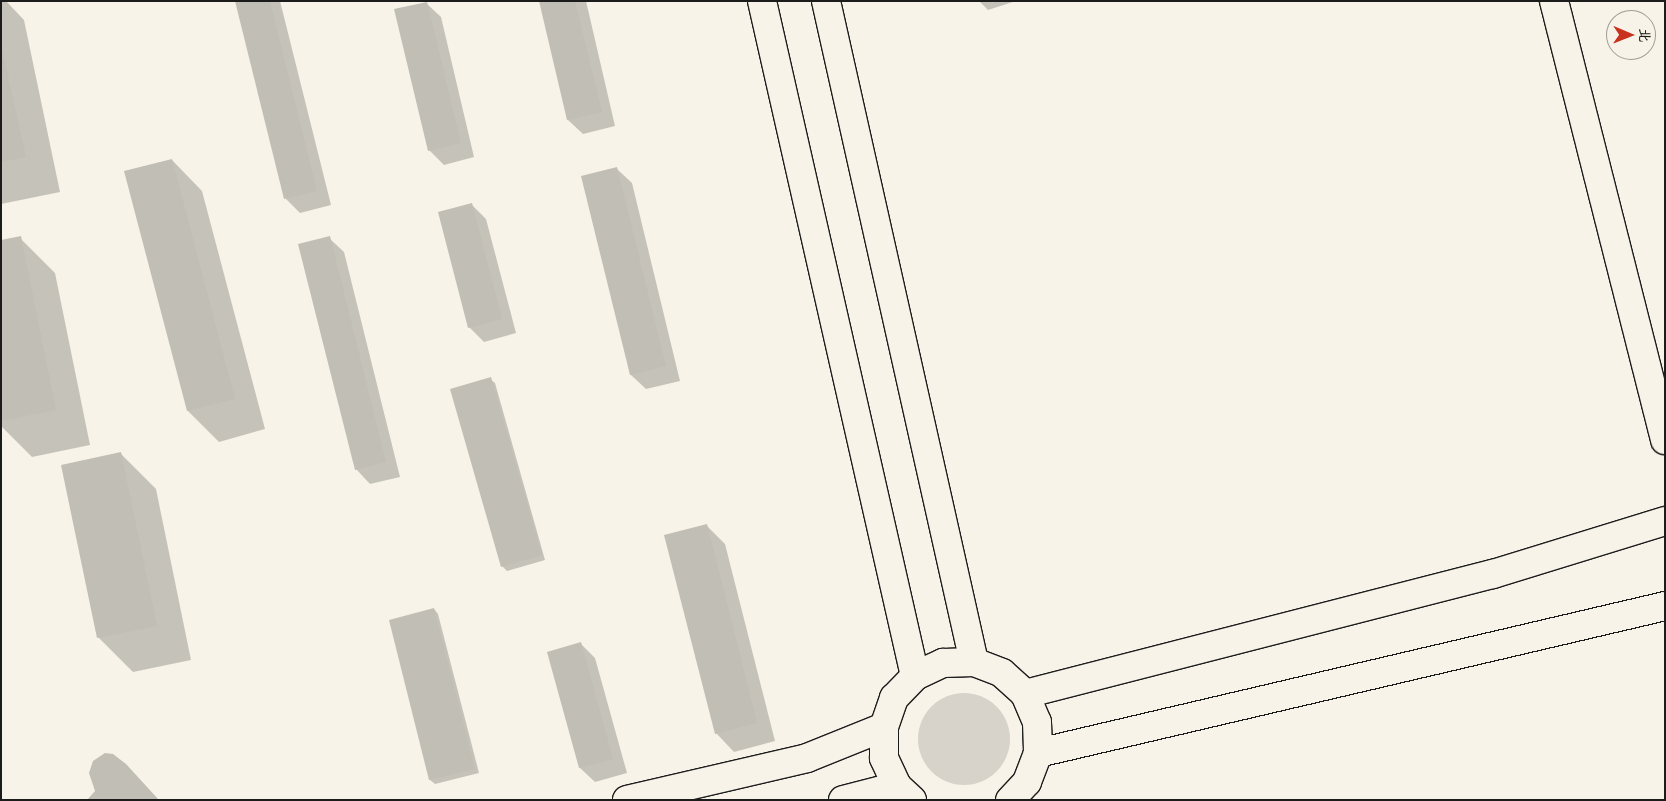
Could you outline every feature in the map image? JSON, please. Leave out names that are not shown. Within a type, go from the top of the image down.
[{"type":"street","points":[[762,1],[915,676]]},
{"type":"street","points":[[826,1],[974,662]]},
{"type":"street","points":[[1554,1],[1665,440]]},
{"type":"street","points":[[1025,694],[1493,574],[1665,521]]},
{"type":"street","points":[[1038,752],[1665,606]]},
{"type":"street","points":[[843,800],[905,793],[884,758],[884,727],[894,698],[915,676],[943,663],[974,662],[1002,673],[1025,694],[1037,722],[1038,752],[1023,794]]},
{"type":"street","points":[[627,800],[807,758],[884,727]]},
{"type":"shaded area","points":[[964,693],[982,697],[996,707],[1006,721],[1010,739],[1006,757],[996,771],[982,781],[964,785],[946,781],[932,771],[922,757],[918,739],[922,721],[932,707],[946,697]]},
{"type":"building","points":[[235,1],[270,1],[317,191],[284,199]]},
{"type":"building","points":[[539,1],[575,1],[602,112],[567,120]]},
{"type":"building","points":[[427,2],[461,143],[428,151],[394,9]]},
{"type":"building","points":[[1,44],[26,157],[1,162]]},
{"type":"building","points":[[172,159],[235,399],[187,411],[124,171]]},
{"type":"building","points":[[617,167],[666,366],[630,375],[581,176]]},
{"type":"building","points":[[472,203],[502,319],[468,328],[438,212]]},
{"type":"building","points":[[21,236],[56,410],[1,421],[1,240]]},
{"type":"building","points":[[330,236],[386,462],[355,470],[298,244]]},
{"type":"building","points":[[491,377],[542,555],[501,567],[450,389]]},
{"type":"building","points":[[121,452],[157,626],[97,638],[61,465]]},
{"type":"building","points":[[707,524],[757,723],[715,734],[664,535]]},
{"type":"building","points":[[434,608],[475,769],[429,780],[389,620]]},
{"type":"building","points":[[581,642],[613,759],[579,768],[547,652]]},
{"type":"building","points":[[105,753],[113,754],[126,764],[159,800],[87,800],[95,791],[89,773],[93,761]]}]
